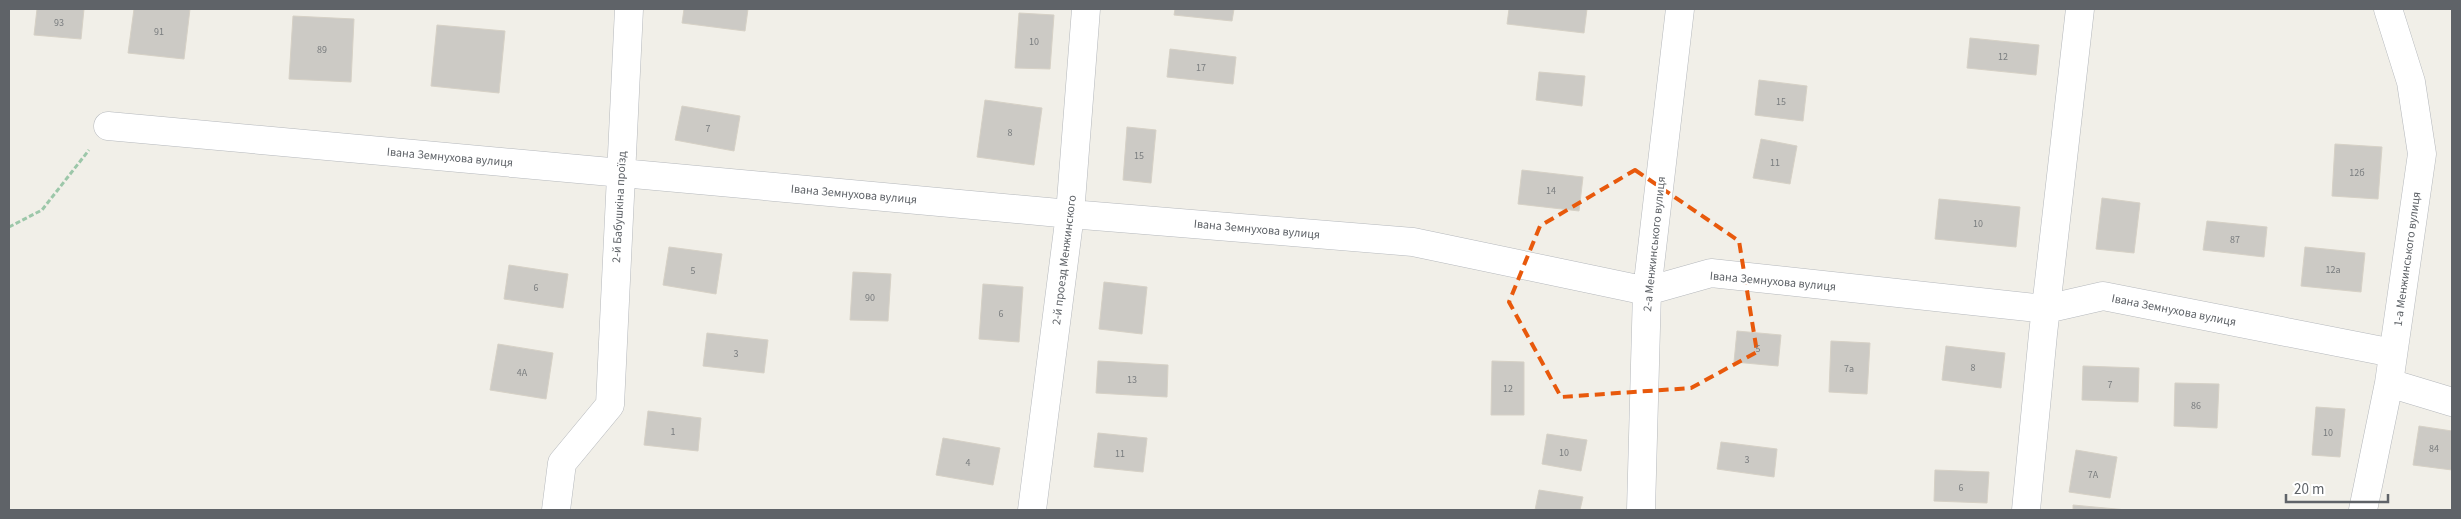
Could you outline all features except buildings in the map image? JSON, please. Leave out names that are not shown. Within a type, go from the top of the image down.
[{"type":"street","name":"2-й Бабушкіна проїзд","points":[[556,510],[562,463],[610,405],[629,9]]},
{"type":"street","name":"2-й проезд Менжинского","points":[[1032,510],[1070,214],[1086,9]]},
{"type":"street","name":"2-а Менжинського вулиця","points":[[1641,510],[1647,291],[1680,9]]},
{"type":"street","points":[[2026,510],[2046,309],[2080,9]]},
{"type":"street","name":"1-а Менжинського вулиця","points":[[2363,510],[2389,382],[2422,154],[2411,82],[2388,9]]},
{"type":"street","name":"Івана Земнухова вулиця","points":[[108,126],[1070,214],[1413,242],[1647,291],[1711,273],[2046,309],[2103,296],[2393,353]]},
{"type":"street","points":[[2389,382],[2452,402]]},
{"type":"path","points":[[9,228],[42,210],[108,126]]},
{"type":"highlighted area","points":[[1635,170],[1739,241],[1757,352],[1691,388],[1561,397],[1509,302],[1540,226]]}]
